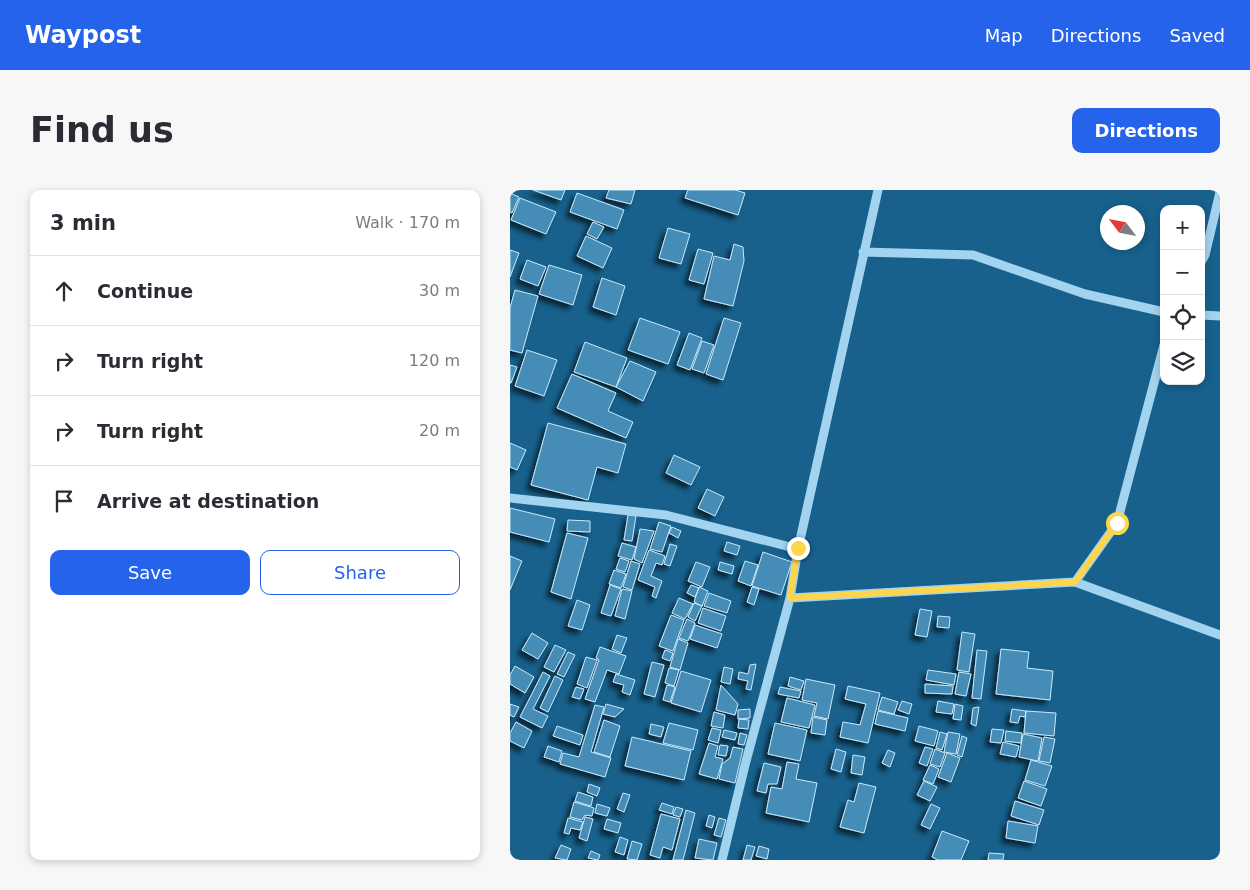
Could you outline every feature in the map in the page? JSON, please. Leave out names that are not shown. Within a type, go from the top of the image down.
[{"type":"street","points":[[722,860],[745,765],[790,598],[798,548],[878,190]]},
{"type":"street","points":[[1205,255],[1220,192]]},
{"type":"street","points":[[863,252],[973,255],[1085,294],[1160,311]]},
{"type":"street","points":[[1205,315],[1220,316]]},
{"type":"street","points":[[1075,582],[1117,523],[1160,360]]},
{"type":"street","points":[[510,498],[666,515],[798,548]]},
{"type":"street","points":[[790,598],[1075,582],[1220,635]]},
{"type":"building","points":[[533,190],[565,190],[561,200]]},
{"type":"building","points":[[609,190],[635,190],[631,204],[606,198]]},
{"type":"building","points":[[688,190],[735,190],[745,193],[738,215],[685,198]]},
{"type":"building","points":[[510,193],[519,197],[512,213],[510,212]]},
{"type":"building","points":[[577,193],[624,210],[617,229],[570,212]]},
{"type":"building","points":[[520,198],[556,212],[546,234],[511,220]]},
{"type":"building","points":[[593,222],[604,227],[597,239],[587,234]]},
{"type":"building","points":[[668,228],[690,234],[681,264],[659,258]]},
{"type":"building","points":[[586,236],[612,248],[603,268],[577,256]]},
{"type":"building","points":[[734,244],[743,247],[744,261],[733,306],[704,299],[714,256],[730,260]]},
{"type":"building","points":[[698,249],[713,253],[704,284],[689,280]]},
{"type":"building","points":[[510,250],[519,253],[510,277]]},
{"type":"building","points":[[527,260],[546,267],[538,286],[520,279]]},
{"type":"building","points":[[549,265],[582,275],[573,305],[539,294]]},
{"type":"building","points":[[602,278],[625,286],[616,315],[593,307]]},
{"type":"building","points":[[515,290],[538,296],[522,353],[510,350],[510,308]]},
{"type":"building","points":[[640,318],[680,332],[668,364],[628,350]]},
{"type":"building","points":[[724,318],[741,323],[723,380],[706,374]]},
{"type":"building","points":[[689,333],[702,338],[690,370],[677,365]]},
{"type":"building","points":[[702,341],[714,345],[704,373],[692,369]]},
{"type":"building","points":[[585,342],[627,358],[616,387],[574,372]]},
{"type":"building","points":[[527,350],[557,360],[544,396],[515,386]]},
{"type":"building","points":[[630,361],[656,372],[643,401],[616,387]]},
{"type":"building","points":[[510,365],[517,367],[511,383],[510,383]]},
{"type":"building","points":[[572,374],[616,393],[608,411],[633,422],[626,438],[557,408]]},
{"type":"building","points":[[548,423],[626,444],[618,473],[597,467],[588,500],[531,485]]},
{"type":"building","points":[[510,443],[526,450],[517,470],[510,467]]},
{"type":"building","points":[[674,455],[700,467],[691,485],[666,473]]},
{"type":"building","points":[[707,489],[724,497],[715,516],[698,508]]},
{"type":"building","points":[[510,508],[555,519],[549,542],[510,532]]},
{"type":"building","points":[[628,515],[636,516],[632,541],[624,540]]},
{"type":"building","points":[[568,520],[590,521],[590,532],[567,531]]},
{"type":"building","points":[[659,522],[671,526],[662,552],[650,549]]},
{"type":"building","points":[[672,527],[681,531],[678,538],[669,533]]},
{"type":"building","points":[[640,529],[654,531],[642,563],[634,559]]},
{"type":"building","points":[[567,533],[588,538],[571,599],[551,592]]},
{"type":"building","points":[[727,542],[740,546],[737,555],[724,551]]},
{"type":"building","points":[[622,543],[636,547],[632,560],[618,556]]},
{"type":"building","points":[[670,544],[677,546],[670,566],[664,564]]},
{"type":"building","points":[[649,550],[665,556],[662,565],[656,563],[651,576],[662,581],[656,598],[652,596],[655,587],[638,580]]},
{"type":"building","points":[[763,552],[792,562],[781,595],[752,586]]},
{"type":"building","points":[[510,556],[522,561],[510,590]]},
{"type":"building","points":[[620,558],[629,561],[625,572],[616,569]]},
{"type":"building","points":[[631,561],[640,564],[632,590],[623,587]]},
{"type":"building","points":[[745,561],[758,565],[751,586],[738,581]]},
{"type":"building","points":[[696,562],[710,567],[702,587],[688,581]]},
{"type":"building","points":[[720,562],[734,566],[732,574],[718,570]]},
{"type":"building","points":[[614,570],[626,574],[621,588],[609,584]]},
{"type":"building","points":[[610,585],[621,589],[611,616],[601,613]]},
{"type":"building","points":[[691,585],[699,588],[695,597],[687,593]]},
{"type":"building","points":[[699,587],[708,591],[702,606],[694,602]]},
{"type":"building","points":[[752,587],[759,589],[754,605],[747,602]]},
{"type":"building","points":[[622,589],[632,591],[625,619],[615,616]]},
{"type":"building","points":[[709,593],[731,601],[727,613],[704,606]]},
{"type":"building","points":[[679,598],[693,604],[685,619],[672,613]]},
{"type":"building","points":[[577,600],[590,605],[582,630],[568,626]]},
{"type":"building","points":[[694,603],[702,606],[695,621],[688,617]]},
{"type":"building","points":[[703,608],[726,616],[721,631],[698,623]]},
{"type":"building","points":[[920,609],[932,611],[927,637],[915,635]]},
{"type":"building","points":[[671,615],[684,620],[673,651],[659,646]]},
{"type":"building","points":[[938,616],[950,617],[949,628],[937,627]]},
{"type":"building","points":[[687,619],[695,623],[688,641],[679,638]]},
{"type":"building","points":[[695,625],[722,634],[717,648],[690,639]]},
{"type":"building","points":[[962,632],[975,634],[969,672],[957,670]]},
{"type":"building","points":[[532,633],[548,643],[538,659],[522,650]]},
{"type":"building","points":[[617,635],[627,638],[621,653],[612,649]]},
{"type":"building","points":[[678,639],[688,643],[680,670],[670,667]]},
{"type":"building","points":[[555,645],[566,650],[554,672],[544,667]]},
{"type":"building","points":[[600,647],[626,656],[619,674],[607,670],[595,702],[585,699],[599,660],[596,658]]},
{"type":"building","points":[[1001,649],[1029,652],[1027,668],[1053,671],[1050,700],[996,694]]},
{"type":"building","points":[[665,650],[673,653],[670,661],[662,658]]},
{"type":"building","points":[[977,650],[987,651],[981,699],[972,698]]},
{"type":"building","points":[[568,652],[575,655],[564,677],[557,674]]},
{"type":"building","points":[[586,657],[597,660],[587,688],[577,684]]},
{"type":"building","points":[[652,662],[664,665],[655,697],[644,694]]},
{"type":"building","points":[[756,664],[751,690],[746,689],[748,681],[738,679],[739,672],[748,674],[750,665]]},
{"type":"building","points":[[515,666],[534,677],[525,693],[510,684],[510,675]]},
{"type":"building","points":[[724,667],[733,669],[730,684],[721,682]]},
{"type":"building","points":[[669,668],[679,670],[674,686],[665,683]]},
{"type":"building","points":[[928,670],[956,674],[954,685],[926,680]]},
{"type":"building","points":[[681,671],[711,680],[701,712],[671,703]]},
{"type":"building","points":[[543,672],[550,676],[533,709],[548,716],[542,728],[520,717]]},
{"type":"building","points":[[959,672],[971,674],[966,696],[955,694]]},
{"type":"building","points":[[616,674],[635,680],[630,695],[622,692],[624,685],[613,682]]},
{"type":"building","points":[[555,676],[563,680],[548,712],[540,708]]},
{"type":"building","points":[[790,677],[804,681],[801,690],[788,686]]},
{"type":"building","points":[[806,679],[835,685],[828,719],[814,716],[817,703],[802,700]]},
{"type":"building","points":[[925,684],[953,686],[952,694],[925,693]]},
{"type":"building","points":[[667,685],[675,687],[670,702],[663,700]]},
{"type":"building","points":[[721,685],[738,704],[735,715],[716,710]]},
{"type":"building","points":[[848,686],[880,693],[868,743],[840,737],[843,722],[860,725],[866,704],[845,699]]},
{"type":"building","points":[[576,687],[584,689],[580,699],[572,697]]},
{"type":"building","points":[[780,687],[801,691],[799,698],[778,694]]},
{"type":"building","points":[[882,697],[898,702],[894,714],[878,710]]},
{"type":"building","points":[[787,698],[815,705],[809,728],[781,722]]},
{"type":"building","points":[[902,701],[912,704],[909,714],[898,710]]},
{"type":"building","points":[[938,701],[954,704],[952,714],[936,712]]},
{"type":"building","points":[[510,704],[519,707],[514,717],[510,715]]},
{"type":"building","points":[[606,704],[624,709],[615,717],[603,714]]},
{"type":"building","points":[[955,704],[963,706],[961,720],[953,719]]},
{"type":"building","points":[[595,705],[604,707],[591,752],[611,758],[605,777],[560,764],[563,753],[579,757]]},
{"type":"building","points":[[979,707],[976,726],[971,724],[973,708]]},
{"type":"building","points":[[750,709],[750,718],[738,719],[738,710]]},
{"type":"building","points":[[1012,709],[1026,711],[1025,717],[1020,716],[1018,723],[1010,722]]},
{"type":"building","points":[[878,711],[908,718],[905,731],[875,724]]},
{"type":"building","points":[[1026,711],[1056,713],[1054,736],[1024,733]]},
{"type":"building","points":[[714,712],[725,715],[723,728],[711,726]]},
{"type":"building","points":[[813,717],[827,720],[825,735],[811,733]]},
{"type":"building","points":[[739,719],[749,720],[748,729],[738,728]]},
{"type":"building","points":[[604,720],[620,726],[610,757],[594,752]]},
{"type":"building","points":[[516,722],[532,731],[524,748],[510,741],[510,733]]},
{"type":"building","points":[[669,723],[698,730],[693,750],[663,743]]},
{"type":"building","points":[[775,723],[807,730],[800,761],[768,754]]},
{"type":"building","points":[[651,724],[664,727],[661,737],[649,734]]},
{"type":"building","points":[[557,726],[583,735],[580,745],[553,736]]},
{"type":"building","points":[[919,726],[938,731],[934,746],[915,741]]},
{"type":"building","points":[[712,728],[721,730],[718,743],[708,740]]},
{"type":"building","points":[[992,729],[1004,730],[1001,743],[990,742]]},
{"type":"building","points":[[724,730],[737,733],[735,740],[722,737]]},
{"type":"building","points":[[1006,731],[1022,733],[1021,743],[1005,741]]},
{"type":"building","points":[[940,732],[947,734],[942,750],[936,748]]},
{"type":"building","points":[[948,732],[960,734],[956,754],[944,752]]},
{"type":"building","points":[[740,733],[747,735],[744,745],[738,744]]},
{"type":"building","points":[[1023,734],[1042,738],[1038,761],[1019,757]]},
{"type":"building","points":[[962,736],[967,738],[962,757],[957,755]]},
{"type":"building","points":[[632,737],[691,751],[684,780],[625,766]]},
{"type":"building","points":[[1044,737],[1055,739],[1050,763],[1039,761]]},
{"type":"building","points":[[1003,742],[1019,746],[1016,757],[1000,754]]},
{"type":"building","points":[[709,743],[718,746],[715,757],[723,759],[717,779],[699,774]]},
{"type":"building","points":[[720,745],[728,746],[726,756],[718,755]]},
{"type":"building","points":[[548,746],[562,751],[559,762],[544,757]]},
{"type":"building","points":[[733,747],[743,749],[735,783],[719,779],[722,764],[730,758]]},
{"type":"building","points":[[925,747],[933,749],[927,766],[919,763]]},
{"type":"building","points":[[836,749],[846,752],[841,772],[831,769]]},
{"type":"building","points":[[935,749],[945,753],[940,767],[930,764]]},
{"type":"building","points":[[888,750],[895,753],[890,767],[882,763]]},
{"type":"building","points":[[947,753],[960,758],[951,782],[938,777]]},
{"type":"building","points":[[853,755],[865,757],[862,775],[851,773]]},
{"type":"building","points":[[1031,760],[1052,766],[1045,786],[1025,780]]},
{"type":"building","points":[[787,762],[799,764],[796,779],[817,783],[809,822],[766,813],[771,787],[782,789]]},
{"type":"building","points":[[764,763],[781,767],[777,784],[768,784],[766,793],[757,791]]},
{"type":"building","points":[[930,765],[939,769],[933,784],[923,780]]},
{"type":"building","points":[[924,781],[937,787],[930,801],[917,795]]},
{"type":"building","points":[[1024,781],[1047,789],[1041,806],[1018,798]]},
{"type":"building","points":[[859,783],[876,787],[864,833],[840,827],[848,800],[854,802]]},
{"type":"building","points":[[589,784],[600,788],[597,796],[587,792]]},
{"type":"building","points":[[578,792],[593,797],[591,806],[575,801]]},
{"type":"building","points":[[623,793],[630,795],[624,812],[617,809]]},
{"type":"building","points":[[1015,801],[1044,810],[1039,825],[1011,816]]},
{"type":"building","points":[[574,802],[594,808],[592,816],[585,815],[582,820],[570,817]]},
{"type":"building","points":[[662,803],[674,807],[672,814],[659,810]]},
{"type":"building","points":[[597,804],[610,808],[607,816],[595,813]]},
{"type":"building","points":[[931,804],[940,808],[930,829],[921,825]]},
{"type":"building","points":[[676,807],[683,809],[680,817],[673,815]]},
{"type":"building","points":[[686,810],[695,813],[683,860],[673,860]]},
{"type":"building","points":[[661,814],[680,819],[672,850],[663,847],[660,858],[650,855]]},
{"type":"building","points":[[709,815],[715,817],[712,828],[706,826]]},
{"type":"building","points":[[585,817],[593,819],[587,841],[579,838]]},
{"type":"building","points":[[568,818],[583,822],[580,830],[571,828],[569,834],[564,833]]},
{"type":"building","points":[[719,818],[726,820],[721,837],[714,835]]},
{"type":"building","points":[[607,819],[621,823],[618,833],[604,829]]},
{"type":"building","points":[[1008,821],[1038,826],[1035,843],[1006,838]]},
{"type":"building","points":[[942,831],[969,841],[961,860],[938,860],[932,857]]},
{"type":"building","points":[[620,837],[628,840],[624,855],[615,852]]},
{"type":"building","points":[[699,839],[717,843],[713,860],[695,858]]},
{"type":"building","points":[[632,841],[642,844],[637,860],[627,859]]},
{"type":"building","points":[[561,845],[571,849],[567,860],[555,858]]},
{"type":"building","points":[[747,845],[755,847],[751,860],[743,860]]},
{"type":"building","points":[[759,846],[769,849],[767,859],[756,856]]},
{"type":"building","points":[[591,851],[600,855],[598,860],[588,858]]},
{"type":"building","points":[[989,853],[1004,854],[1003,860],[988,860]]},
{"type":"route","points":[[798,548],[790,598],[1075,582],[1117,523]]}]
